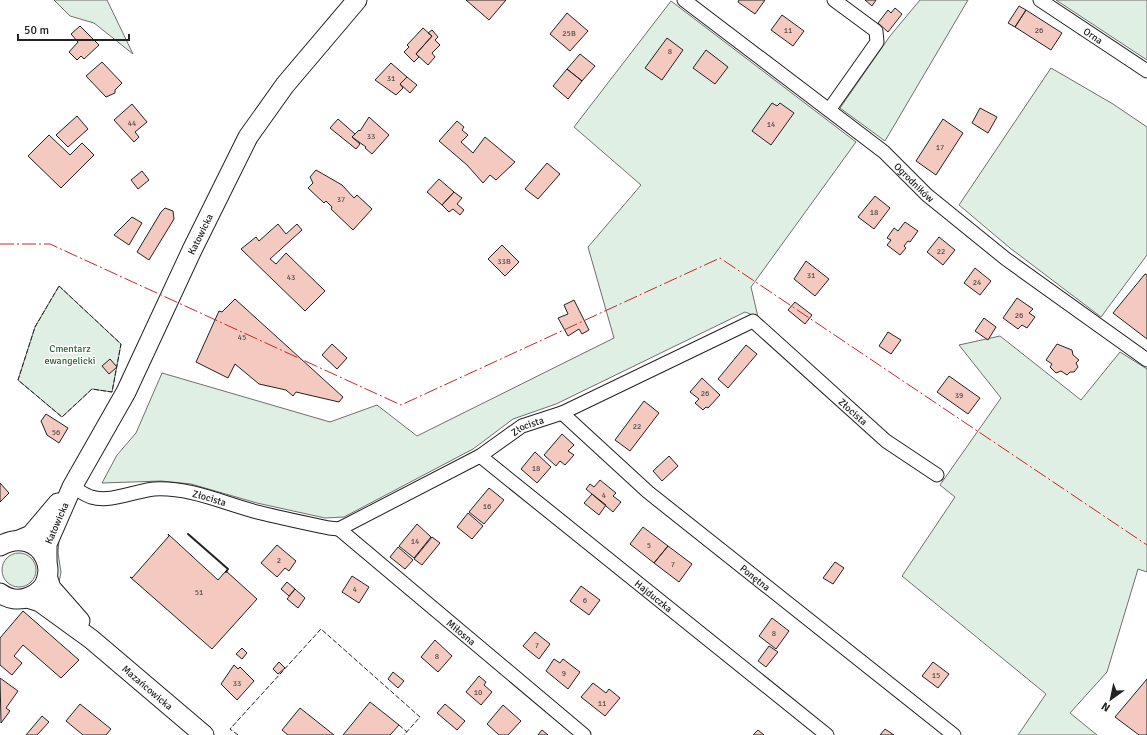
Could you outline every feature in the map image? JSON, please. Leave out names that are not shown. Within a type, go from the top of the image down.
[{"type":"street","name":"Katowicka","points":[[47,568],[47,544],[72,487],[126,392],[195,243],[248,137],[285,85],[357,0]]},
{"type":"street","name":"Ogrodników","points":[[684,0],[884,152],[927,195],[1006,260],[1147,360]]},
{"type":"street","points":[[829,110],[877,42],[876,31],[834,0]]},
{"type":"street","name":"Orna","points":[[1040,0],[1147,71]]},
{"type":"street","name":"Złocista","points":[[72,487],[86,495],[99,498],[112,498],[135,491],[155,489],[190,492],[258,512],[339,529],[480,456],[522,426],[562,413],[752,321],[886,441],[937,475]]},
{"type":"street","name":"Ponętna","points":[[562,413],[648,492],[954,735]]},
{"type":"street","name":"Hajduczka","points":[[480,456],[827,735]]},
{"type":"street","name":"Katowicka","points":[[7,542],[31,535],[72,487]]},
{"type":"street","name":"Miłosna","points":[[339,529],[584,735]]},
{"type":"street","name":"Mazańcowicka","points":[[7,542],[29,542],[38,548],[47,568],[51,588],[79,618],[91,639]]},
{"type":"street","points":[[10,599],[40,590],[47,568]]},
{"type":"street","name":"Mazańcowicka","points":[[10,599],[40,602],[91,639],[204,735]]},
{"type":"green space","points":[[54,0],[107,0],[133,54],[94,23],[70,16]]},
{"type":"green space","points":[[920,0],[968,0],[885,141],[840,108],[890,36]]},
{"type":"green space","points":[[1056,0],[1147,0],[1147,60]]},
{"type":"green space","points":[[671,1],[856,142],[751,287],[758,317],[745,312],[556,404],[513,419],[473,449],[344,517],[325,518],[257,503],[191,484],[161,481],[102,483],[117,455],[136,433],[162,373],[330,422],[377,405],[417,436],[614,338],[588,247],[641,185],[574,127]]},
{"type":"green space","points":[[1051,68],[1113,104],[1147,127],[1147,255],[1101,317],[1010,248],[959,205]]},
{"type":"green space","name":"Cmentarz ewangelicki","points":[[59,286],[121,344],[112,392],[92,389],[62,417],[18,380],[35,327]]},
{"type":"green space","points":[[1000,336],[1081,400],[1120,352],[1147,369],[1147,572],[1138,569],[1107,672],[1070,713],[1097,735],[1018,735],[1046,694],[902,576],[955,497],[940,485],[1001,398],[959,345]]},
{"type":"green space","points":[[59,539],[58,553],[61,572],[58,588],[53,548]]},
{"type":"green space","points":[[19,553],[31,558],[36,570],[31,582],[19,587],[7,582],[2,570],[7,558]]},
{"type":"building","points":[[466,0],[506,0],[489,20]]},
{"type":"building","points":[[739,0],[765,0],[755,14],[738,2]]},
{"type":"building","points":[[865,0],[876,0],[872,6]]},
{"type":"building","points":[[1019,6],[1026,10],[1015,27],[1008,23]]},
{"type":"building","points":[[895,8],[902,14],[888,32],[878,23],[888,10],[891,13]]},
{"type":"building","points":[[1026,10],[1062,33],[1051,50],[1015,27]]},
{"type":"building","points":[[567,13],[588,31],[570,51],[550,34]]},
{"type":"building","points":[[782,15],[804,31],[793,46],[771,30]]},
{"type":"building","points":[[80,26],[99,45],[84,59],[81,56],[77,60],[69,52],[78,42],[71,34]]},
{"type":"building","points":[[423,28],[432,36],[416,54],[419,57],[414,62],[404,52],[409,47],[407,45]]},
{"type":"building","points":[[432,30],[438,37],[435,40],[440,45],[432,53],[435,57],[428,65],[416,54],[432,36],[428,33]]},
{"type":"building","points":[[667,38],[683,50],[662,80],[645,68]]},
{"type":"building","points":[[706,50],[728,67],[715,84],[693,68]]},
{"type":"building","points":[[580,54],[595,66],[582,81],[567,69]]},
{"type":"building","points":[[102,62],[122,83],[115,90],[115,93],[106,97],[86,76]]},
{"type":"building","points":[[391,63],[407,77],[400,84],[403,88],[396,95],[375,80]]},
{"type":"building","points":[[567,69],[582,81],[568,99],[553,86]]},
{"type":"building","points":[[407,77],[417,85],[410,93],[400,84]]},
{"type":"building","points":[[772,103],[777,106],[780,103],[794,113],[771,145],[752,131]]},
{"type":"building","points":[[132,104],[147,122],[135,132],[139,137],[134,142],[114,120]]},
{"type":"building","points":[[980,108],[997,117],[988,133],[972,123]]},
{"type":"building","points":[[77,116],[88,129],[68,147],[56,135]]},
{"type":"building","points":[[369,117],[389,135],[372,154],[365,148],[366,147],[352,137],[359,130],[360,131]]},
{"type":"building","points":[[338,119],[355,134],[352,137],[360,144],[356,149],[330,128]]},
{"type":"building","points":[[943,119],[963,133],[936,175],[916,161]]},
{"type":"building","points":[[457,121],[464,127],[462,130],[468,135],[461,142],[473,153],[485,137],[515,162],[496,180],[490,175],[483,183],[467,165],[439,141]]},
{"type":"building","points":[[49,135],[70,155],[82,143],[94,155],[61,188],[28,156]]},
{"type":"building","points":[[547,163],[560,174],[538,199],[525,189]]},
{"type":"building","points":[[316,170],[342,185],[354,198],[357,195],[372,209],[353,230],[331,209],[332,207],[326,201],[324,203],[308,188],[313,183],[310,177]]},
{"type":"building","points":[[142,171],[149,180],[138,189],[131,180]]},
{"type":"building","points":[[439,179],[454,192],[442,205],[427,192]]},
{"type":"building","points":[[454,192],[462,198],[457,204],[464,210],[460,215],[453,209],[449,212],[442,205]]},
{"type":"building","points":[[875,196],[890,208],[874,229],[858,217]]},
{"type":"building","points":[[165,208],[173,211],[174,219],[149,260],[137,252],[161,212]]},
{"type":"building","points":[[132,217],[142,223],[129,245],[114,235]]},
{"type":"building","points":[[905,222],[918,231],[910,242],[908,241],[904,246],[906,248],[900,255],[887,245],[891,240],[887,238],[894,228],[898,231]]},
{"type":"building","points":[[278,224],[286,234],[297,224],[302,230],[270,259],[276,264],[286,253],[325,291],[305,311],[241,249],[256,237],[259,241]]},
{"type":"building","points":[[939,237],[955,250],[943,265],[927,252]]},
{"type":"building","points":[[502,245],[519,262],[505,276],[488,259]]},
{"type":"building","points":[[806,261],[829,279],[815,296],[794,279]]},
{"type":"building","points":[[975,268],[991,281],[980,295],[964,283]]},
{"type":"building","points":[[1145,274],[1147,275],[1147,339],[1113,313]]},
{"type":"building","points":[[1017,298],[1033,309],[1029,313],[1035,317],[1027,328],[1022,325],[1018,329],[1003,318]]},
{"type":"building","points":[[235,299],[343,397],[339,402],[296,392],[293,396],[286,390],[259,384],[235,364],[228,378],[196,362],[219,311],[222,312]]},
{"type":"building","points":[[574,300],[589,330],[582,334],[579,329],[568,336],[558,318],[568,314],[564,305]]},
{"type":"building","points":[[795,302],[812,315],[805,324],[788,310]]},
{"type":"building","points":[[984,318],[996,327],[988,340],[975,331]]},
{"type":"building","points":[[888,332],[901,340],[891,354],[879,346]]},
{"type":"building","points":[[332,344],[347,358],[337,369],[322,355]]},
{"type":"building","points":[[1057,344],[1072,350],[1073,355],[1079,360],[1076,363],[1078,367],[1074,372],[1070,372],[1067,375],[1061,371],[1056,373],[1050,367],[1052,364],[1046,360]]},
{"type":"building","points":[[746,345],[757,354],[728,388],[718,379]]},
{"type":"building","points":[[110,359],[117,367],[109,374],[102,366]]},
{"type":"building","points":[[949,376],[980,398],[968,414],[937,392]]},
{"type":"building","points":[[702,378],[720,395],[708,408],[706,407],[703,410],[695,403],[699,399],[690,392]]},
{"type":"building","points":[[644,401],[659,413],[630,451],[615,440]]},
{"type":"building","points":[[46,414],[68,428],[59,443],[47,435],[41,421]]},
{"type":"building","points":[[562,434],[574,445],[568,451],[574,455],[565,465],[560,461],[556,466],[544,455]]},
{"type":"building","points":[[535,452],[551,467],[537,483],[521,469]]},
{"type":"building","points":[[669,456],[678,466],[662,481],[653,471]]},
{"type":"building","points":[[600,480],[616,493],[613,496],[621,502],[613,512],[586,489],[590,484],[594,487]]},
{"type":"building","points":[[0,483],[9,493],[0,502]]},
{"type":"building","points":[[489,488],[504,500],[484,524],[469,512]]},
{"type":"building","points":[[592,494],[606,505],[599,515],[584,503]]},
{"type":"building","points":[[468,513],[483,526],[472,539],[457,527]]},
{"type":"building","points":[[417,524],[431,537],[414,558],[399,546]]},
{"type":"building","points":[[643,527],[668,546],[654,563],[630,544]]},
{"type":"building","points":[[168,534],[218,580],[226,571],[257,599],[212,649],[130,577],[132,578],[169,536]]},
{"type":"building","points":[[432,537],[440,543],[422,565],[414,559]]},
{"type":"building","points":[[277,545],[296,561],[289,571],[285,568],[277,577],[261,563]]},
{"type":"building","points":[[668,546],[692,564],[679,582],[654,563]]},
{"type":"building","points":[[398,547],[413,560],[405,569],[390,557]]},
{"type":"building","points":[[835,562],[844,568],[833,584],[823,578]]},
{"type":"building","points":[[352,576],[369,587],[359,603],[342,592]]},
{"type":"building","points":[[287,582],[295,589],[289,596],[281,589]]},
{"type":"building","points":[[581,586],[600,600],[589,615],[570,601]]},
{"type":"building","points":[[295,589],[305,598],[298,608],[287,599]]},
{"type":"building","points":[[23,611],[79,660],[61,678],[23,645],[14,656],[22,663],[12,675],[0,665],[0,638]]},
{"type":"building","points":[[772,618],[789,631],[776,649],[759,636]]},
{"type":"building","points":[[535,632],[550,644],[539,659],[523,646]]},
{"type":"building","points":[[435,640],[452,656],[438,672],[421,657]]},
{"type":"building","points":[[769,646],[778,652],[766,667],[758,661]]},
{"type":"building","points":[[242,648],[247,653],[242,659],[236,654]]},
{"type":"building","points":[[554,659],[560,663],[563,659],[580,672],[568,689],[546,671]]},
{"type":"building","points":[[279,662],[285,668],[278,674],[273,669]]},
{"type":"building","points":[[933,662],[949,674],[938,688],[922,676]]},
{"type":"building","points":[[234,665],[238,669],[240,667],[254,681],[237,700],[221,684]]},
{"type":"building","points":[[393,672],[404,681],[398,688],[388,679]]},
{"type":"building","points":[[479,676],[486,682],[484,685],[492,692],[481,705],[466,692]]},
{"type":"building","points":[[0,678],[18,691],[6,708],[10,711],[1,723]]},
{"type":"building","points":[[1147,679],[1147,735],[1139,735],[1115,717]]},
{"type":"building","points":[[593,683],[606,693],[609,689],[620,698],[605,716],[581,697]]},
{"type":"building","points":[[370,702],[399,725],[390,735],[343,735]]},
{"type":"building","points":[[80,704],[111,729],[106,735],[83,735],[66,721]]},
{"type":"building","points":[[445,704],[465,721],[457,730],[437,713]]},
{"type":"building","points":[[503,705],[521,721],[508,735],[499,735],[487,724]]},
{"type":"building","points":[[300,708],[334,735],[288,735],[282,730]]},
{"type":"building","points":[[42,716],[49,722],[37,735],[26,735]]},
{"type":"building","points":[[885,729],[894,735],[880,735]]},
{"type":"building","points":[[542,730],[548,735],[538,735]]},
{"type":"building","points":[[758,730],[764,735],[753,735]]},
{"type":"fence","points":[[59,286],[121,344],[112,392],[92,389],[62,417],[18,380],[35,327],[59,286]]},
{"type":"fence","points":[[238,735],[230,729],[321,629],[420,717],[404,735]]},
{"type":"fence","points":[[399,725],[407,732]]},
{"type":"wall","points":[[188,534],[228,569],[226,572]]},
{"type":"power","points":[[0,244],[50,244],[401,405],[720,258],[1147,545]]}]
